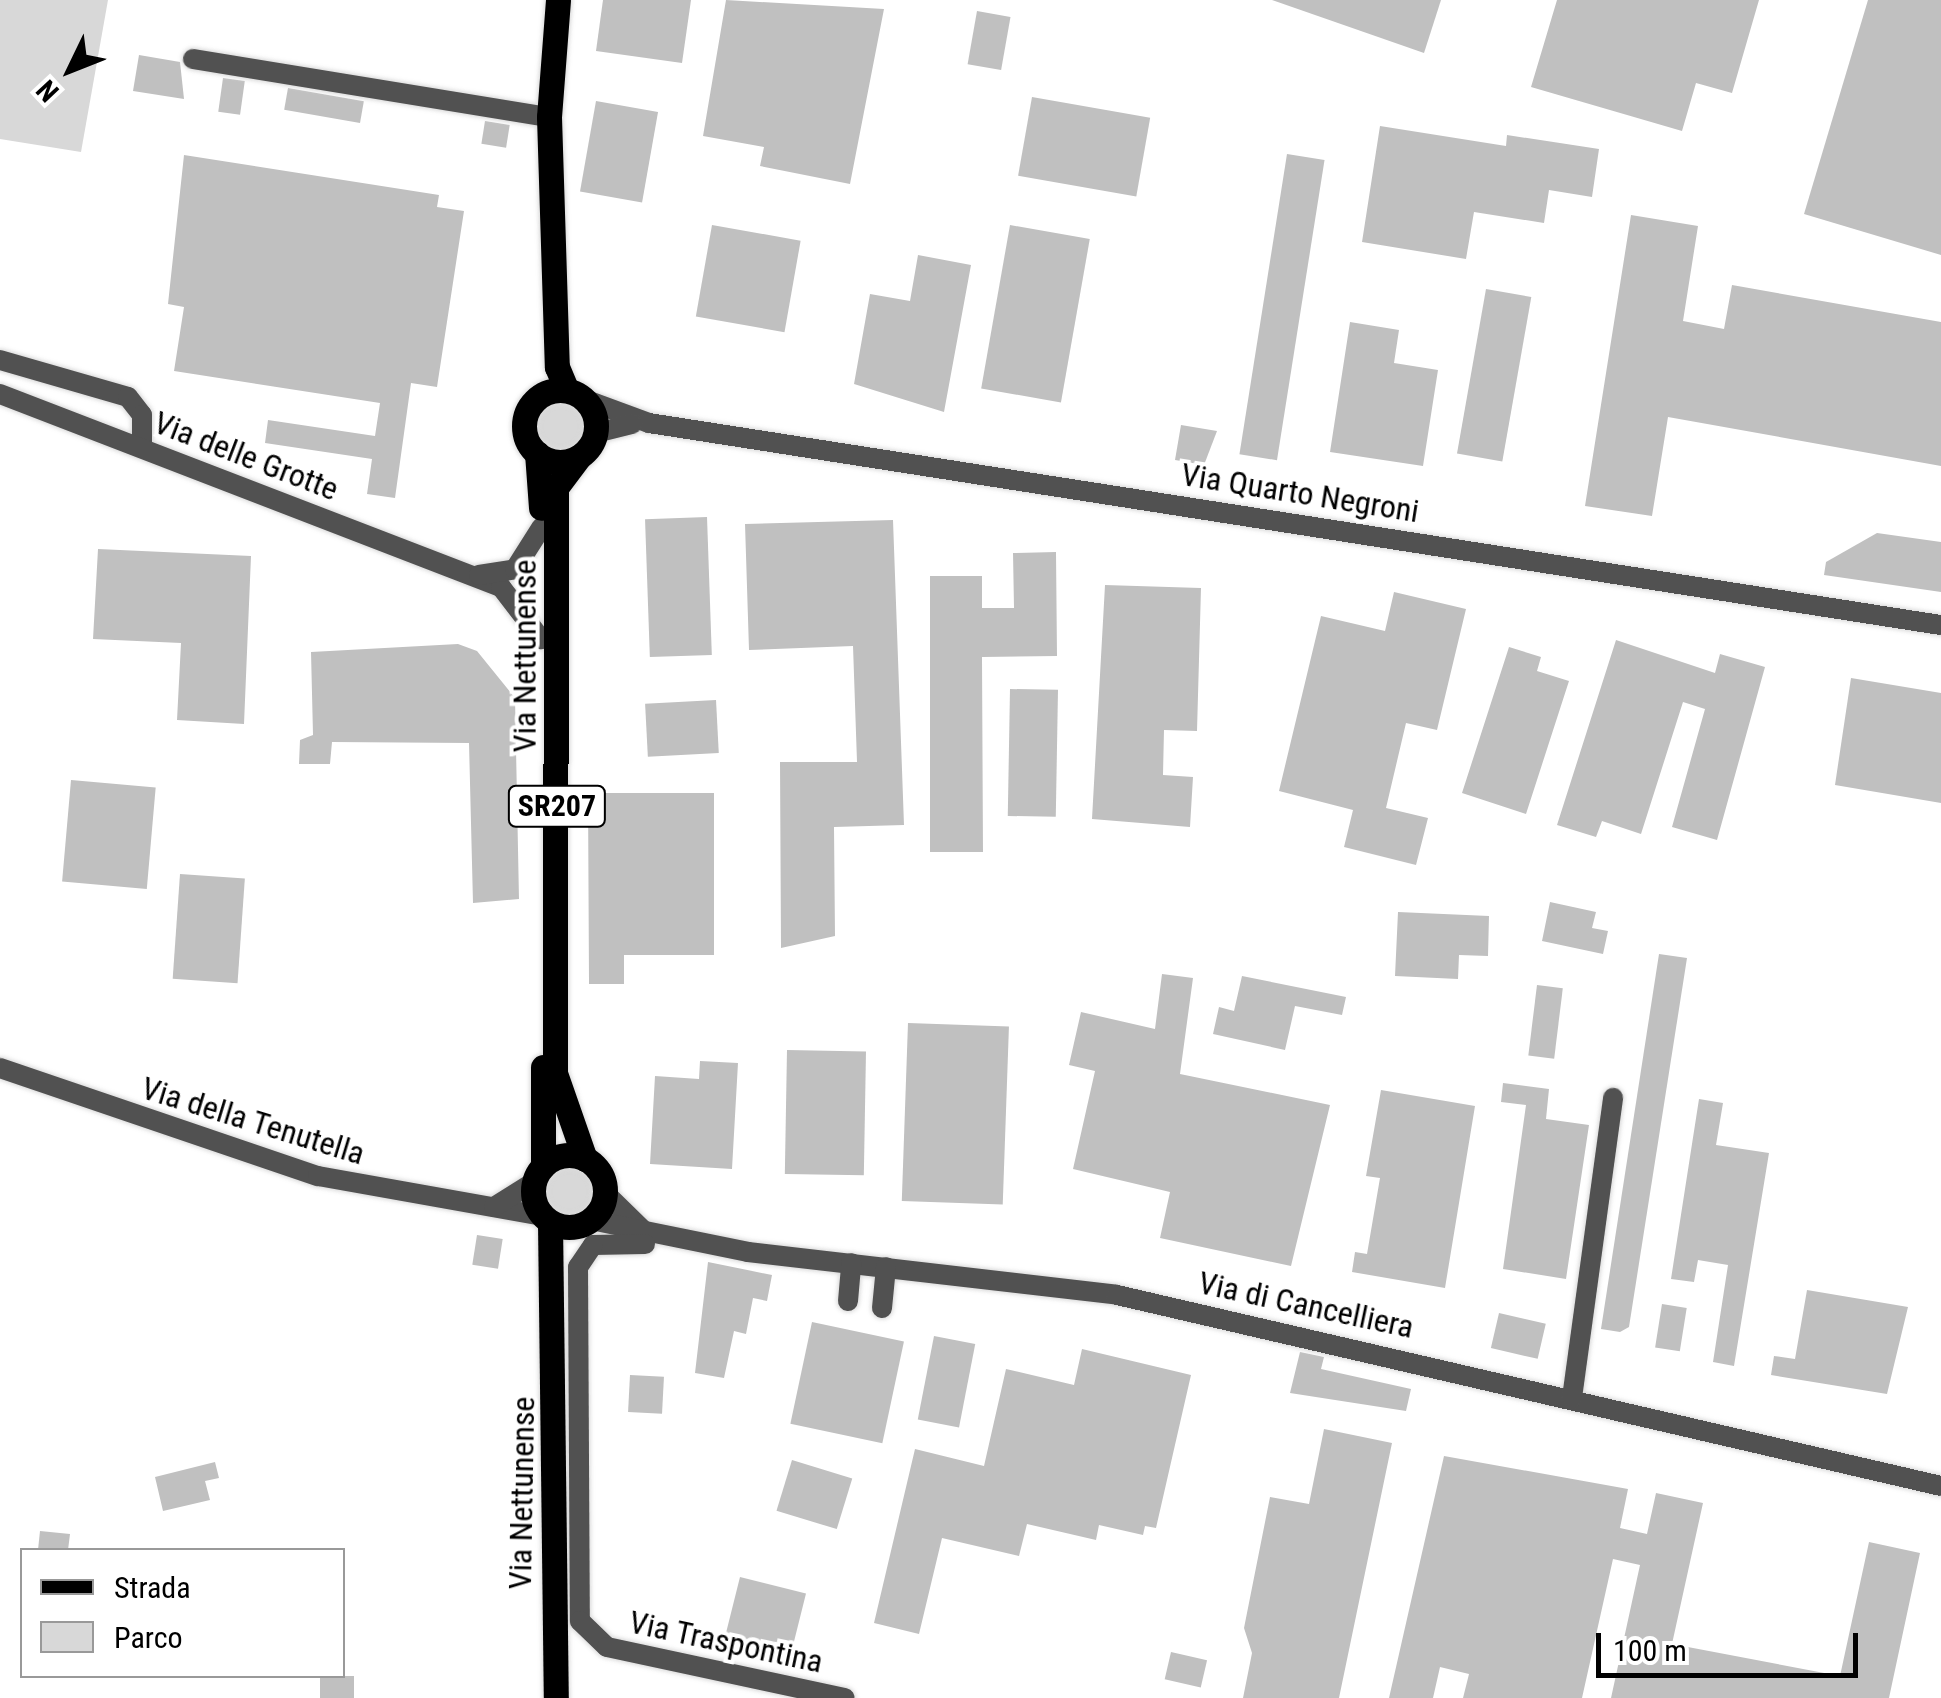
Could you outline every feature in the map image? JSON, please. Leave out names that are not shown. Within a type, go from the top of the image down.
[{"type":"main road","name":"SR207","points":[[558,0],[549,118],[564,387],[596,432],[579,456]]},
{"type":"main road","name":"SR207","points":[[537,453],[524,423],[564,387]]},
{"type":"main road","points":[[537,453],[557,462],[579,456]]},
{"type":"main road","name":"Via Nettunense","points":[[537,453],[542,638],[538,1174],[554,1290],[556,1698]]},
{"type":"main road","name":"Via Nettunense","points":[[554,1290],[585,1223],[605,1193],[585,1159],[556,1073],[556,488],[579,456]]},
{"type":"main road","points":[[538,1174],[585,1159]]},
{"type":"main road","points":[[546,1219],[585,1223]]},
{"type":"street","points":[[193,59],[549,118]]},
{"type":"street","points":[[0,360],[128,397],[142,414],[142,448]]},
{"type":"street","name":"Via Quarto Negroni","points":[[564,387],[649,423],[1941,625]]},
{"type":"street","name":"Via delle Grotte","points":[[0,394],[471,574],[518,600],[542,638]]},
{"type":"street","name":"Via Quarto Negroni","points":[[596,432],[649,423]]},
{"type":"street","points":[[471,574],[515,568],[541,528]]},
{"type":"street","name":"Via della Tenutella","points":[[0,1068],[318,1176],[546,1219]]},
{"type":"street","points":[[1572,1398],[1613,1098]]},
{"type":"street","points":[[494,1207],[538,1174]]},
{"type":"street","points":[[605,1193],[656,1237]]},
{"type":"street","name":"Via di Cancelliera","points":[[585,1223],[656,1237],[1117,1295],[1941,1486]]},
{"type":"street","name":"Via Traspontina","points":[[656,1237],[594,1246],[578,1267],[580,1620],[607,1647],[845,1698]]},
{"type":"street","points":[[848,1301],[851,1262]]},
{"type":"street","points":[[882,1308],[886,1266]]},
{"type":"green space","points":[[0,0],[108,0],[81,152],[0,139]]},
{"type":"green space","points":[[560,394],[583,404],[593,427],[583,450],[560,460],[537,450],[527,427],[537,404]]},
{"type":"green space","points":[[568,1165],[586,1173],[594,1191],[586,1209],[568,1217],[550,1209],[542,1191],[550,1173]]},
{"type":"building","points":[[603,0],[691,0],[682,63],[596,51]]},
{"type":"building","points":[[726,0],[884,9],[850,184],[760,166],[764,147],[703,136]]},
{"type":"building","points":[[1272,0],[1441,0],[1424,53]]},
{"type":"building","points":[[1557,0],[1759,0],[1732,93],[1696,83],[1682,131],[1531,87]]},
{"type":"building","points":[[1868,0],[1941,0],[1941,255],[1804,214]]},
{"type":"building","points":[[977,11],[1010,17],[1001,70],[968,64]]},
{"type":"building","points":[[139,55],[180,62],[184,99],[133,91]]},
{"type":"building","points":[[223,78],[245,81],[240,115],[218,112]]},
{"type":"building","points":[[288,88],[364,101],[360,123],[284,110]]},
{"type":"building","points":[[1032,97],[1150,118],[1136,197],[1018,176]]},
{"type":"building","points":[[596,101],[658,112],[642,203],[580,192]]},
{"type":"building","points":[[485,121],[510,125],[506,148],[481,144]]},
{"type":"building","points":[[1380,126],[1506,146],[1507,135],[1599,149],[1592,197],[1549,190],[1544,223],[1474,212],[1466,259],[1362,242]]},
{"type":"building","points":[[1287,154],[1325,160],[1277,460],[1239,454]]},
{"type":"building","points":[[184,155],[439,195],[437,207],[464,211],[437,387],[411,383],[395,498],[367,494],[372,459],[265,443],[268,420],[375,436],[380,403],[174,371],[184,307],[168,304]]},
{"type":"building","points":[[1631,215],[1698,226],[1683,321],[1724,329],[1732,285],[1941,322],[1941,466],[1668,417],[1652,516],[1585,506]]},
{"type":"building","points":[[712,225],[801,241],[784,332],[696,317]]},
{"type":"building","points":[[1010,225],[1090,239],[1061,403],[981,388]]},
{"type":"building","points":[[918,255],[971,265],[944,412],[854,384],[870,294],[910,301]]},
{"type":"building","points":[[1486,289],[1531,297],[1502,461],[1457,453]]},
{"type":"building","points":[[1350,322],[1399,330],[1394,363],[1438,370],[1423,466],[1330,452]]},
{"type":"building","points":[[1181,425],[1217,431],[1204,465],[1175,460]]},
{"type":"building","points":[[707,517],[712,655],[650,657],[645,519]]},
{"type":"building","points":[[893,520],[904,825],[834,827],[835,936],[781,948],[780,762],[857,762],[853,646],[749,650],[745,524]]},
{"type":"building","points":[[1877,533],[1941,542],[1941,592],[1824,575],[1826,562]]},
{"type":"building","points":[[98,549],[251,556],[244,724],[177,720],[181,643],[93,639]]},
{"type":"building","points":[[1056,552],[1057,656],[982,657],[983,852],[930,852],[930,576],[982,576],[982,608],[1014,608],[1013,553]]},
{"type":"building","points":[[1105,585],[1201,588],[1197,731],[1164,730],[1163,775],[1193,777],[1190,827],[1092,819]]},
{"type":"building","points":[[1394,592],[1466,609],[1437,730],[1406,723],[1386,808],[1428,818],[1416,865],[1344,847],[1353,810],[1279,791],[1321,616],[1385,631]]},
{"type":"building","points":[[1616,640],[1715,673],[1720,654],[1765,667],[1717,840],[1672,827],[1705,709],[1683,702],[1641,834],[1602,821],[1596,837],[1557,825]]},
{"type":"building","points":[[458,644],[477,651],[515,698],[519,899],[473,903],[469,743],[332,742],[330,764],[299,764],[300,740],[313,735],[311,652]]},
{"type":"building","points":[[1509,647],[1541,657],[1537,671],[1569,681],[1526,814],[1462,793]]},
{"type":"building","points":[[1851,678],[1941,693],[1941,803],[1835,785]]},
{"type":"building","points":[[1010,689],[1058,690],[1056,817],[1008,816]]},
{"type":"building","points":[[716,700],[719,753],[648,757],[645,704]]},
{"type":"building","points":[[71,780],[156,787],[147,889],[62,882]]},
{"type":"building","points":[[588,793],[714,793],[714,955],[624,955],[624,984],[589,984]]},
{"type":"building","points":[[180,874],[245,879],[238,983],[173,979]]},
{"type":"building","points":[[1550,902],[1596,912],[1592,928],[1608,931],[1603,954],[1542,941]]},
{"type":"building","points":[[1398,912],[1489,916],[1488,956],[1459,955],[1458,979],[1395,976]]},
{"type":"building","points":[[1659,954],[1687,958],[1629,1327],[1620,1332],[1601,1329]]},
{"type":"building","points":[[1162,974],[1193,978],[1180,1074],[1330,1105],[1291,1266],[1160,1238],[1170,1192],[1073,1169],[1095,1071],[1069,1065],[1081,1012],[1155,1029]]},
{"type":"building","points":[[1242,976],[1346,997],[1342,1015],[1295,1006],[1285,1050],[1213,1034],[1219,1007],[1234,1011]]},
{"type":"building","points":[[1537,985],[1563,988],[1554,1059],[1528,1055]]},
{"type":"building","points":[[908,1023],[1009,1027],[1003,1204],[902,1201]]},
{"type":"building","points":[[787,1050],[866,1051],[864,1175],[785,1174]]},
{"type":"building","points":[[700,1061],[738,1063],[732,1169],[650,1164],[655,1076],[699,1079]]},
{"type":"building","points":[[1503,1083],[1549,1089],[1546,1119],[1589,1125],[1566,1279],[1503,1269],[1526,1105],[1501,1102]]},
{"type":"building","points":[[1381,1090],[1475,1106],[1445,1288],[1352,1272],[1355,1252],[1367,1254],[1380,1178],[1366,1176]]},
{"type":"building","points":[[1699,1099],[1723,1103],[1716,1145],[1769,1153],[1734,1366],[1713,1362],[1728,1265],[1698,1260],[1694,1282],[1671,1279]]},
{"type":"building","points":[[477,1235],[503,1239],[498,1269],[472,1265]]},
{"type":"building","points":[[708,1262],[772,1275],[767,1301],[753,1298],[746,1334],[734,1331],[724,1378],[695,1373]]},
{"type":"building","points":[[1807,1290],[1908,1307],[1887,1394],[1771,1375],[1774,1356],[1795,1359]]},
{"type":"building","points":[[1662,1304],[1687,1308],[1680,1351],[1655,1347]]},
{"type":"building","points":[[1499,1313],[1546,1324],[1538,1359],[1491,1348]]},
{"type":"building","points":[[812,1322],[904,1342],[882,1443],[790,1424]]},
{"type":"building","points":[[934,1336],[975,1344],[959,1427],[918,1419]]},
{"type":"building","points":[[1082,1349],[1191,1375],[1156,1528],[1145,1526],[1143,1535],[1099,1525],[1096,1540],[1027,1524],[1019,1556],[942,1538],[919,1634],[874,1623],[915,1449],[984,1466],[1006,1369],[1074,1385]]},
{"type":"building","points":[[1300,1352],[1324,1357],[1321,1369],[1411,1389],[1406,1411],[1290,1393]]},
{"type":"building","points":[[630,1375],[664,1377],[662,1414],[628,1412]]},
{"type":"building","points":[[1324,1429],[1392,1443],[1339,1698],[1243,1698],[1252,1653],[1244,1628],[1270,1497],[1309,1504]]},
{"type":"building","points":[[1444,1456],[1628,1489],[1620,1528],[1647,1534],[1656,1493],[1703,1503],[1672,1644],[1840,1676],[1869,1542],[1920,1553],[1889,1698],[1611,1698],[1640,1565],[1613,1559],[1582,1698],[1463,1698],[1469,1674],[1440,1667],[1433,1698],[1389,1698]]},
{"type":"building","points":[[792,1460],[852,1478],[837,1529],[777,1511]]},
{"type":"building","points":[[215,1462],[219,1478],[205,1481],[210,1500],[163,1511],[155,1477]]},
{"type":"building","points":[[40,1531],[70,1534],[68,1548],[38,1548]]},
{"type":"building","points":[[740,1577],[806,1593],[790,1657],[724,1641]]},
{"type":"building","points":[[1171,1652],[1207,1660],[1201,1688],[1165,1679]]},
{"type":"building","points":[[354,1676],[354,1698],[320,1698],[320,1678]]}]
